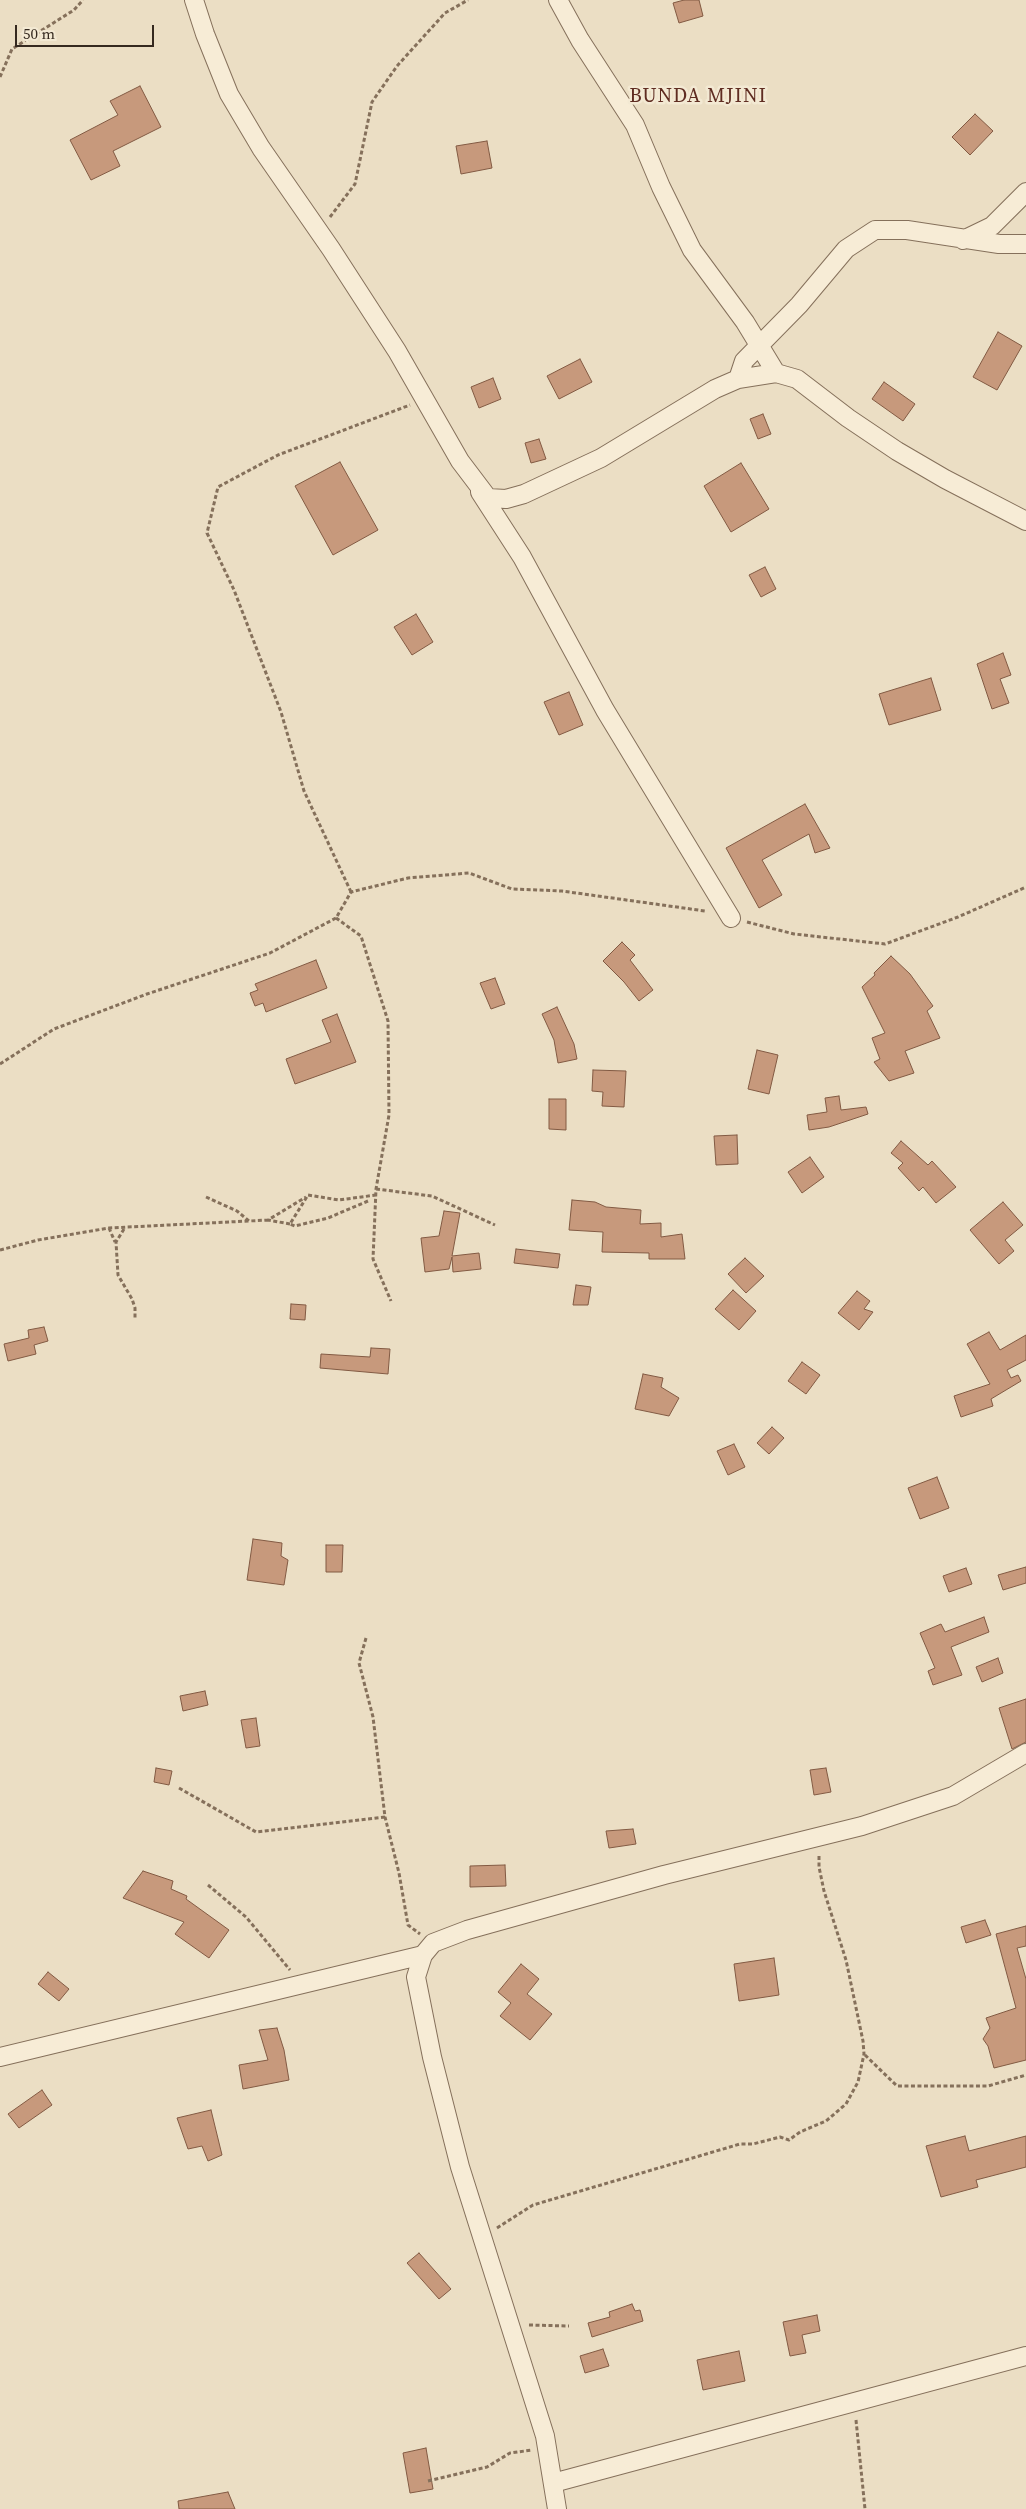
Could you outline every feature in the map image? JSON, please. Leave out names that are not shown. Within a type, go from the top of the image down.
[{"type":"street","points":[[194,0],[205,34],[229,94],[261,148],[319,232],[426,399],[465,469],[522,557],[605,710],[731,918]]},
{"type":"street","points":[[558,0],[580,40],[635,124],[692,250],[745,322],[776,373]]},
{"type":"street","points":[[963,240],[992,226],[1026,192]]},
{"type":"street","points":[[738,379],[744,361],[799,305],[846,249],[875,230],[907,230],[963,240],[999,244],[1026,244]]},
{"type":"street","points":[[465,469],[488,498],[506,499],[524,494],[602,458],[715,389],[738,379],[776,373],[797,379],[848,418],[898,451],[946,479],[1026,521]]},
{"type":"street","points":[[0,2057],[302,1984],[428,1949],[467,1930],[655,1878],[871,1823],[953,1796],[1026,1753]]},
{"type":"street","points":[[428,1949],[416,1977],[432,2058],[460,2167],[481,2238],[511,2325],[545,2436],[557,2509]]},
{"type":"street","points":[[553,2484],[1026,2356]]},
{"type":"path","points":[[0,77],[12,49],[74,10],[83,0]]},
{"type":"path","points":[[319,232],[355,184],[372,102],[396,66],[445,13],[468,0]]},
{"type":"path","points":[[351,892],[304,791],[281,712],[234,590],[207,533],[218,487],[278,455],[426,399]]},
{"type":"path","points":[[0,1064],[54,1029],[147,994],[270,954],[336,918],[351,892],[408,878],[469,873],[512,890],[562,891],[696,908],[794,934],[885,944],[958,917],[1026,887]]},
{"type":"path","points":[[336,918],[361,936],[388,1021],[389,1115],[376,1189],[373,1259],[391,1301]]},
{"type":"path","points":[[376,1189],[432,1196],[495,1225]]},
{"type":"path","points":[[268,1220],[308,1195],[339,1200],[376,1195]]},
{"type":"path","points":[[290,1224],[308,1195]]},
{"type":"path","points":[[206,1197],[237,1210],[249,1221]]},
{"type":"path","points":[[0,1250],[38,1240],[109,1228],[124,1229],[268,1220],[295,1226],[328,1218],[368,1201]]},
{"type":"path","points":[[109,1228],[116,1242],[118,1275],[136,1308],[135,1320]]},
{"type":"path","points":[[116,1242],[124,1229]]},
{"type":"path","points":[[366,1638],[359,1662],[374,1717],[385,1817],[399,1873],[408,1925],[428,1949]]},
{"type":"path","points":[[179,1788],[256,1832],[385,1817]]},
{"type":"path","points":[[481,2238],[533,2205],[740,2144],[753,2144],[780,2137],[789,2140],[800,2132],[814,2128],[833,2116],[846,2104],[858,2082],[864,2054],[846,1960],[824,1890],[819,1866],[822,1848]]},
{"type":"path","points":[[208,1886],[246,1916],[302,1984]]},
{"type":"path","points":[[864,2054],[897,2086],[988,2086],[1026,2075]]},
{"type":"path","points":[[511,2325],[569,2326]]},
{"type":"path","points":[[854,2402],[866,2509]]},
{"type":"path","points":[[428,2481],[488,2467],[510,2453],[547,2448]]},
{"type":"building","points":[[684,0],[699,0],[703,16],[679,23],[673,3]]},
{"type":"building","points":[[140,86],[161,127],[113,151],[120,166],[91,180],[70,140],[118,115],[110,101]]},
{"type":"building","points":[[975,114],[993,131],[970,155],[952,137]]},
{"type":"building","points":[[487,141],[492,168],[461,174],[456,146]]},
{"type":"building","points":[[998,332],[1022,346],[997,390],[973,377]]},
{"type":"building","points":[[580,359],[592,382],[559,399],[547,376]]},
{"type":"building","points":[[493,378],[501,399],[479,408],[471,387]]},
{"type":"building","points":[[884,382],[915,404],[903,421],[872,399]]},
{"type":"building","points":[[763,414],[771,434],[758,439],[750,419]]},
{"type":"building","points":[[539,439],[546,459],[531,463],[525,443]]},
{"type":"building","points":[[340,462],[378,530],[333,555],[295,486]]},
{"type":"building","points":[[741,463],[769,509],[731,532],[704,486]]},
{"type":"building","points":[[765,567],[776,589],[761,597],[749,575]]},
{"type":"building","points":[[416,614],[433,642],[412,655],[394,627]]},
{"type":"building","points":[[1003,653],[1011,675],[1000,679],[1009,703],[992,709],[977,664]]},
{"type":"building","points":[[931,678],[941,710],[889,725],[879,694]]},
{"type":"building","points":[[569,692],[583,725],[559,735],[544,702]]},
{"type":"building","points":[[805,804],[830,848],[815,853],[809,834],[762,860],[782,895],[759,908],[726,848]]},
{"type":"building","points":[[622,942],[635,955],[630,960],[653,990],[639,1001],[624,982],[603,961]]},
{"type":"building","points":[[891,956],[910,974],[933,1006],[927,1011],[940,1038],[905,1051],[914,1073],[889,1081],[874,1062],[880,1059],[872,1038],[885,1033],[862,987]]},
{"type":"building","points":[[316,960],[327,988],[266,1012],[263,1003],[255,1006],[250,993],[258,990],[255,984]]},
{"type":"building","points":[[495,978],[505,1004],[491,1009],[480,983]]},
{"type":"building","points":[[557,1007],[574,1044],[577,1059],[558,1063],[554,1040],[542,1014]]},
{"type":"building","points":[[337,1014],[356,1062],[295,1084],[286,1059],[331,1042],[322,1020]]},
{"type":"building","points":[[757,1050],[778,1055],[769,1094],[748,1089]]},
{"type":"building","points":[[593,1070],[626,1071],[624,1107],[602,1106],[603,1092],[592,1091]]},
{"type":"building","points":[[839,1096],[841,1110],[866,1107],[868,1114],[829,1127],[809,1130],[807,1115],[827,1112],[825,1098]]},
{"type":"building","points":[[549,1099],[566,1099],[566,1130],[549,1129]]},
{"type":"building","points":[[737,1135],[738,1164],[716,1165],[714,1136]]},
{"type":"building","points":[[901,1141],[928,1165],[932,1161],[956,1187],[936,1203],[923,1187],[919,1191],[898,1168],[903,1163],[891,1153]]},
{"type":"building","points":[[810,1157],[824,1177],[802,1193],[788,1172]]},
{"type":"building","points":[[572,1200],[595,1202],[606,1207],[641,1210],[640,1224],[661,1223],[661,1237],[682,1234],[685,1259],[649,1259],[649,1253],[602,1252],[603,1232],[569,1230]]},
{"type":"building","points":[[1003,1202],[1023,1225],[1005,1240],[1014,1251],[999,1264],[970,1230]]},
{"type":"building","points":[[444,1211],[460,1213],[452,1256],[479,1253],[481,1269],[453,1272],[452,1257],[449,1269],[425,1272],[421,1238],[439,1236]]},
{"type":"building","points":[[516,1249],[560,1254],[558,1268],[514,1263]]},
{"type":"building","points":[[745,1258],[764,1276],[746,1293],[728,1274]]},
{"type":"building","points":[[576,1285],[591,1287],[588,1305],[573,1305]]},
{"type":"building","points":[[733,1290],[756,1311],[739,1330],[715,1309]]},
{"type":"building","points":[[857,1291],[870,1301],[864,1309],[873,1312],[859,1330],[838,1313]]},
{"type":"building","points":[[291,1304],[306,1305],[305,1320],[290,1319]]},
{"type":"building","points":[[44,1327],[48,1341],[34,1345],[36,1354],[8,1361],[4,1344],[29,1338],[28,1330]]},
{"type":"building","points":[[989,1332],[1000,1350],[1026,1335],[1026,1360],[1007,1370],[1011,1378],[1018,1375],[1021,1381],[991,1399],[993,1406],[961,1417],[954,1396],[990,1384],[967,1344]]},
{"type":"building","points":[[371,1348],[390,1349],[388,1374],[320,1368],[321,1354],[370,1357]]},
{"type":"building","points":[[802,1362],[820,1375],[806,1394],[788,1381]]},
{"type":"building","points":[[643,1374],[663,1378],[661,1387],[679,1398],[669,1416],[635,1409]]},
{"type":"building","points":[[772,1427],[784,1438],[769,1454],[757,1443]]},
{"type":"building","points":[[734,1444],[745,1467],[728,1475],[717,1451]]},
{"type":"building","points":[[937,1477],[949,1508],[920,1519],[908,1488]]},
{"type":"building","points":[[253,1539],[282,1543],[281,1556],[288,1560],[284,1585],[247,1580]]},
{"type":"building","points":[[326,1545],[343,1545],[342,1572],[326,1572]]},
{"type":"building","points":[[1026,1567],[1026,1583],[1003,1590],[998,1575]]},
{"type":"building","points":[[966,1568],[972,1584],[949,1592],[943,1576]]},
{"type":"building","points":[[984,1617],[989,1632],[951,1647],[962,1675],[933,1685],[928,1671],[935,1668],[920,1633],[941,1624],[945,1632]]},
{"type":"building","points":[[998,1658],[1003,1673],[982,1682],[976,1667]]},
{"type":"building","points":[[205,1691],[208,1705],[183,1711],[180,1696]]},
{"type":"building","points":[[1026,1699],[1026,1742],[1012,1749],[999,1708]]},
{"type":"building","points":[[256,1718],[260,1746],[246,1748],[241,1720]]},
{"type":"building","points":[[156,1768],[172,1771],[169,1785],[154,1782]]},
{"type":"building","points":[[826,1768],[831,1792],[814,1795],[810,1770]]},
{"type":"building","points":[[633,1829],[636,1844],[609,1848],[606,1831]]},
{"type":"building","points":[[505,1865],[506,1886],[470,1887],[470,1866]]},
{"type":"building","points":[[143,1871],[173,1881],[171,1889],[187,1896],[186,1899],[229,1930],[209,1958],[175,1934],[184,1922],[123,1898]]},
{"type":"building","points":[[985,1920],[991,1935],[966,1943],[961,1927]]},
{"type":"building","points":[[1026,1926],[1026,1946],[1017,1948],[1026,1979],[1026,2060],[994,2068],[988,2046],[983,2039],[990,2028],[986,2018],[1016,2008],[996,1934]]},
{"type":"building","points":[[774,1958],[779,1995],[739,2001],[734,1964]]},
{"type":"building","points":[[521,1964],[539,1979],[527,1994],[552,2014],[530,2040],[500,2016],[511,2003],[498,1992]]},
{"type":"building","points":[[48,1972],[69,1989],[59,2001],[38,1984]]},
{"type":"building","points":[[277,2028],[284,2050],[289,2080],[243,2089],[239,2065],[268,2060],[259,2030]]},
{"type":"building","points":[[42,2090],[52,2105],[19,2128],[8,2114]]},
{"type":"building","points":[[211,2110],[222,2155],[208,2161],[202,2146],[188,2149],[177,2118]]},
{"type":"building","points":[[965,2136],[969,2151],[1026,2136],[1026,2167],[976,2180],[978,2187],[941,2197],[926,2146]]},
{"type":"building","points":[[419,2253],[451,2289],[439,2299],[407,2263]]},
{"type":"building","points":[[632,2304],[635,2311],[640,2310],[643,2321],[592,2337],[588,2323],[610,2317],[609,2312]]},
{"type":"building","points":[[817,2315],[820,2331],[802,2335],[806,2353],[790,2356],[783,2322]]},
{"type":"building","points":[[603,2349],[609,2366],[585,2373],[580,2356]]},
{"type":"building","points":[[739,2351],[745,2381],[703,2390],[697,2360]]},
{"type":"building","points":[[426,2448],[433,2489],[410,2493],[403,2453]]},
{"type":"building","points":[[228,2492],[235,2509],[179,2509],[178,2501]]},
{"type":"district","name":"BUNDA MJINI","points":[[698,97]]}]
